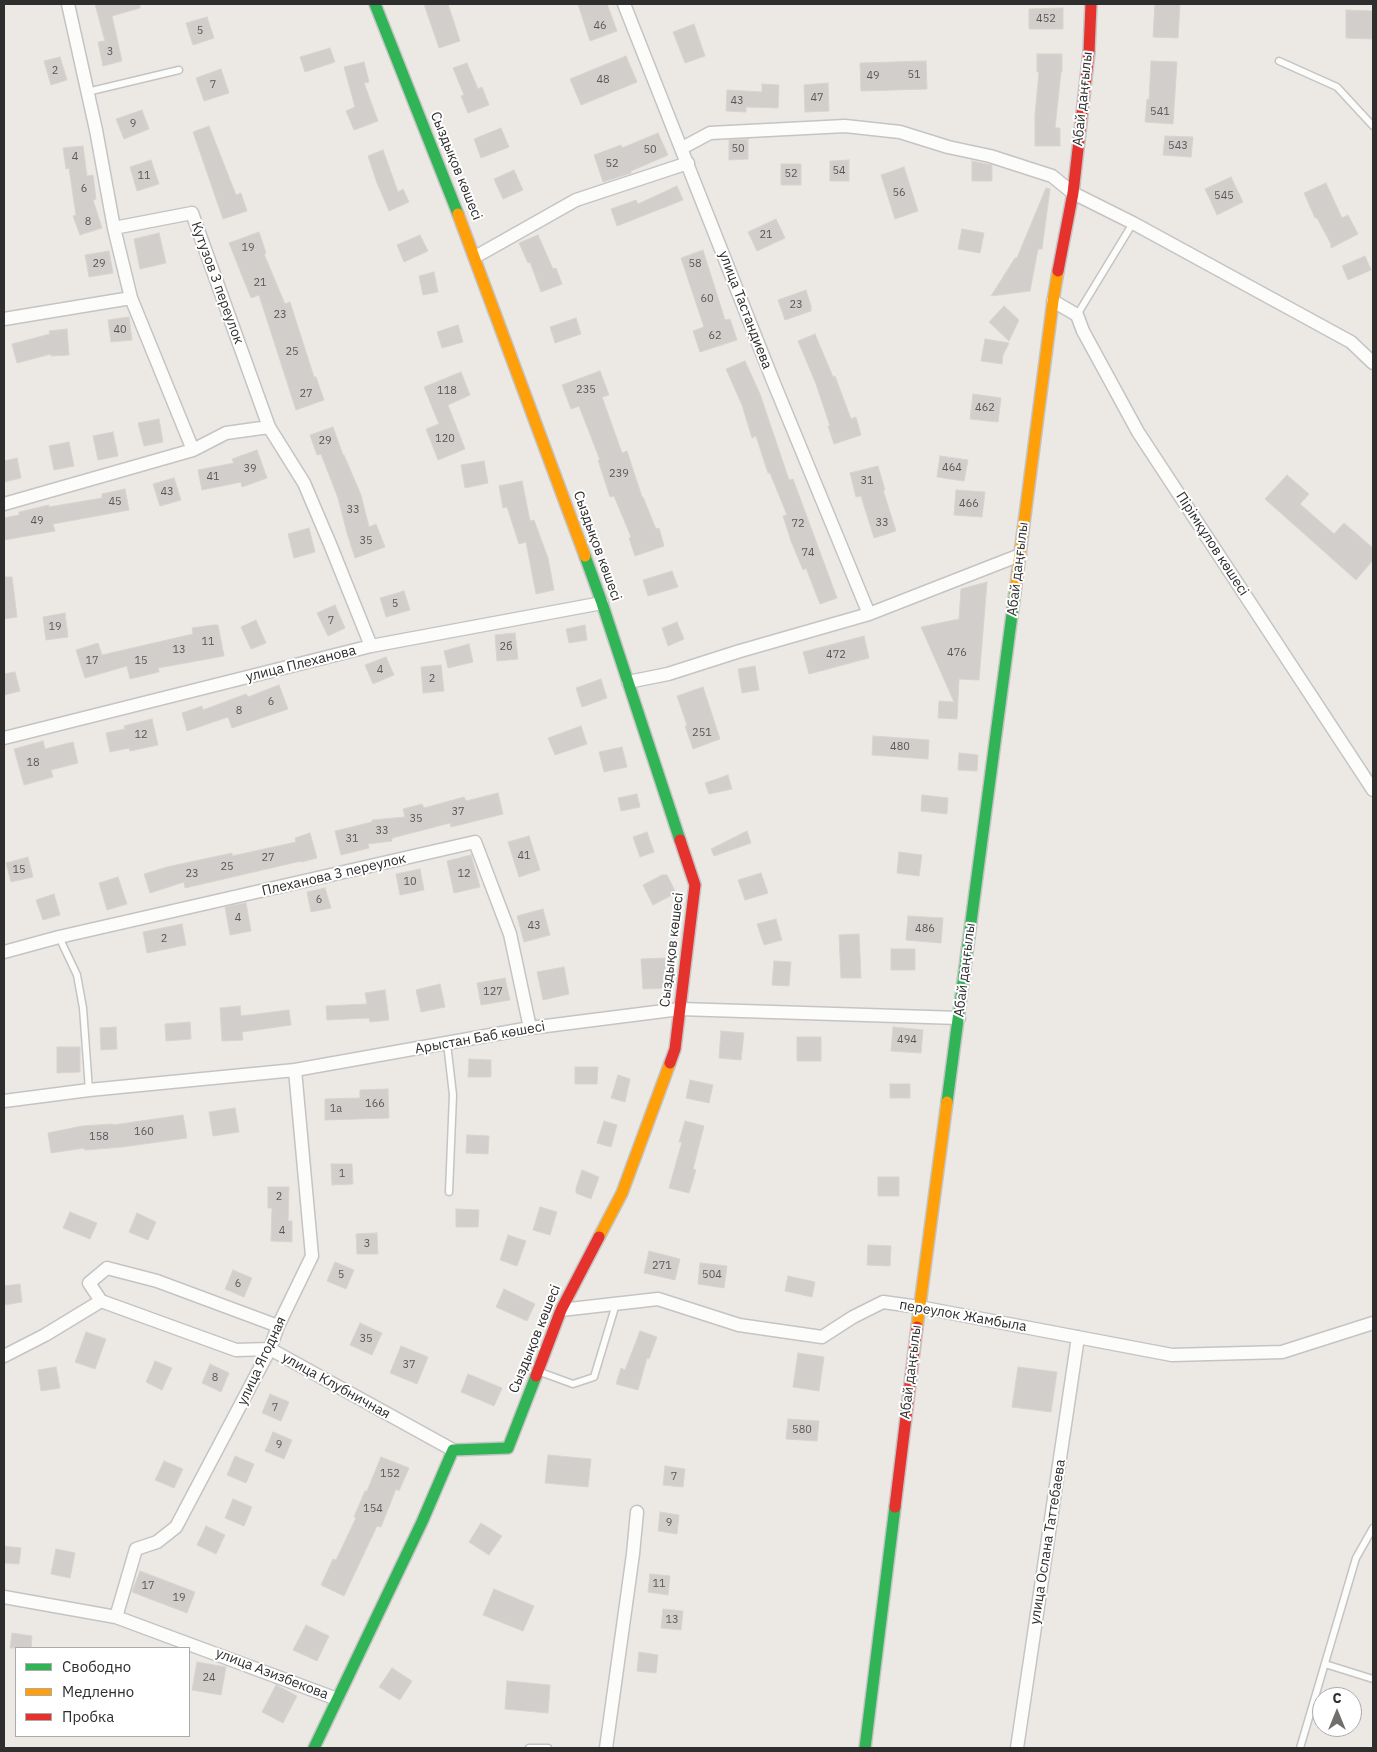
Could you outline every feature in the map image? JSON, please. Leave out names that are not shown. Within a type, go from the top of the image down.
[{"type":"street","points":[[68,4],[96,130],[114,228],[131,298],[192,450]]},
{"type":"street","name":"Сыздықов көшесі","points":[[376,4],[475,257],[602,603],[695,885],[675,1049],[622,1193],[561,1310],[508,1448],[453,1450]]},
{"type":"street","name":"улица Тастандиева","points":[[624,4],[773,381],[869,614]]},
{"type":"street","name":"Абай даңғылы","points":[[864,1748],[919,1307],[1054,301],[1073,194],[1089,52],[1091,4]]},
{"type":"street","points":[[682,148],[710,133],[758,129],[845,126],[900,132],[948,147],[990,156],[1052,176],[1073,194],[1133,223],[1352,342],[1373,363]]},
{"type":"street","points":[[475,257],[576,200],[688,163]]},
{"type":"street","name":"Кутузов 3 переулок","points":[[114,228],[192,213],[269,427],[304,483],[371,646]]},
{"type":"street","points":[[4,319],[131,298]]},
{"type":"street","points":[[1054,301],[1077,315]]},
{"type":"street","name":"Пірімқұлов көшесі","points":[[1077,315],[1082,331],[1138,432],[1373,790]]},
{"type":"street","points":[[4,504],[192,450],[226,433],[269,427]]},
{"type":"street","points":[[628,682],[668,674],[869,614],[1020,555]]},
{"type":"street","name":"улица Плеханова","points":[[4,738],[371,646],[602,603]]},
{"type":"street","name":"Плеханова 3 переулок","points":[[4,952],[59,937],[475,842],[510,934],[530,1028]]},
{"type":"street","name":"Арыстан Баб көшесі","points":[[4,1101],[89,1090],[295,1070],[530,1028],[680,1009],[959,1018]]},
{"type":"street","name":"улица Ягодная","points":[[116,1617],[136,1549],[157,1542],[176,1527],[270,1350],[278,1326],[312,1256],[295,1070]]},
{"type":"street","points":[[4,1356],[46,1335],[101,1301],[89,1284],[107,1268],[157,1281],[278,1326]]},
{"type":"street","name":"переулок Жамбыла","points":[[561,1310],[658,1299],[739,1325],[822,1337],[853,1317],[883,1302],[919,1307],[1172,1355],[1282,1352],[1373,1324]]},
{"type":"street","name":"улица Клубничная","points":[[101,1301],[236,1350],[270,1350],[453,1450]]},
{"type":"street","name":"улица Ослана Таттебаева","points":[[1017,1748],[1078,1337]]},
{"type":"street","points":[[314,1748],[422,1522],[453,1450]]},
{"type":"street","points":[[606,1748],[633,1554],[637,1512]]},
{"type":"street","name":"улица Азизбекова","points":[[4,1598],[116,1617],[337,1699]]},
{"type":"lane","points":[[1279,61],[1337,87],[1373,126]]},
{"type":"lane","points":[[87,92],[179,70]]},
{"type":"lane","points":[[1077,315],[1133,223]]},
{"type":"lane","points":[[59,937],[77,975],[83,1008],[89,1090]]},
{"type":"lane","points":[[447,1043],[453,1095],[449,1192]]},
{"type":"lane","points":[[538,1371],[573,1384],[594,1377],[616,1304]]},
{"type":"lane","points":[[1300,1748],[1356,1558],[1373,1528]]},
{"type":"lane","points":[[1325,1664],[1373,1680]]},
{"type":"lane","points":[[529,1748],[548,1748]]},
{"type":"building","points":[[95,4],[140,4],[140,8],[112,16],[122,61],[103,66],[98,42],[105,41]]},
{"type":"building","points":[[424,4],[448,4],[460,41],[439,48]]},
{"type":"building","points":[[578,4],[607,4],[617,31],[590,41]]},
{"type":"building","points":[[1155,4],[1180,4],[1178,38],[1153,37]]},
{"type":"building","points":[[1063,8],[1063,29],[1029,29],[1029,9]]},
{"type":"building","points":[[1346,10],[1373,11],[1373,39],[1346,38]]},
{"type":"building","points":[[207,17],[214,38],[193,45],[186,23]]},
{"type":"building","points":[[694,24],[705,56],[685,63],[673,32]]},
{"type":"building","points":[[330,48],[335,62],[305,72],[300,57]]},
{"type":"building","points":[[1037,54],[1062,54],[1062,72],[1055,128],[1060,128],[1060,146],[1035,146],[1035,115],[1039,72],[1037,72]]},
{"type":"building","points":[[626,56],[637,82],[581,105],[570,79]]},
{"type":"building","points":[[60,57],[67,80],[51,85],[44,61]]},
{"type":"building","points":[[926,61],[927,89],[861,91],[860,63]]},
{"type":"building","points":[[1151,61],[1177,62],[1173,124],[1145,122],[1147,99],[1149,100]]},
{"type":"building","points":[[364,62],[369,82],[364,83],[378,121],[354,130],[346,111],[355,107],[344,67]]},
{"type":"building","points":[[467,63],[478,89],[482,87],[489,105],[468,113],[461,96],[464,95],[453,68]]},
{"type":"building","points":[[221,69],[229,93],[204,101],[196,78]]},
{"type":"building","points":[[828,83],[829,111],[805,112],[804,85]]},
{"type":"building","points":[[762,84],[779,85],[778,108],[746,107],[746,112],[726,111],[727,90],[762,92]]},
{"type":"building","points":[[142,110],[149,129],[124,139],[116,119]]},
{"type":"building","points":[[209,126],[236,195],[241,193],[247,211],[223,219],[193,132]]},
{"type":"building","points":[[501,128],[509,147],[481,158],[474,139]]},
{"type":"building","points":[[658,133],[668,155],[631,171],[631,173],[603,182],[594,155],[621,145],[622,148]]},
{"type":"building","points":[[1165,136],[1193,137],[1191,157],[1163,155]]},
{"type":"building","points":[[748,139],[748,159],[729,160],[729,140]]},
{"type":"building","points":[[83,146],[87,176],[93,175],[96,199],[93,200],[102,228],[80,235],[73,216],[76,215],[69,168],[66,169],[63,148]]},
{"type":"building","points":[[383,150],[398,192],[403,189],[409,202],[389,211],[368,156]]},
{"type":"building","points":[[151,160],[159,184],[137,191],[130,167]]},
{"type":"building","points":[[849,160],[849,181],[830,181],[830,161]]},
{"type":"building","points":[[972,161],[992,165],[992,181],[972,181]]},
{"type":"building","points":[[781,164],[801,164],[801,185],[781,185]]},
{"type":"building","points":[[904,167],[918,211],[895,219],[881,175]]},
{"type":"building","points":[[514,170],[523,190],[503,199],[494,179]]},
{"type":"building","points":[[1231,177],[1243,202],[1217,215],[1205,189]]},
{"type":"building","points":[[1326,183],[1342,218],[1348,215],[1358,234],[1331,248],[1331,244],[1317,218],[1315,218],[1304,193]]},
{"type":"building","points":[[677,186],[683,200],[617,226],[611,209],[636,200],[638,204]]},
{"type":"building","points":[[1046,188],[1050,189],[1042,249],[1038,249],[1030,291],[991,296],[1015,258],[1017,258]]},
{"type":"building","points":[[776,219],[785,238],[757,251],[748,232]]},
{"type":"building","points":[[962,229],[984,233],[980,253],[958,249]]},
{"type":"building","points":[[259,232],[266,253],[264,254],[285,304],[290,302],[314,377],[316,377],[324,400],[296,410],[259,295],[251,298],[229,243]]},
{"type":"building","points":[[159,233],[166,263],[140,269],[134,239]]},
{"type":"building","points":[[420,235],[428,251],[404,262],[397,245]]},
{"type":"building","points":[[538,235],[553,269],[556,268],[562,284],[541,292],[530,262],[528,263],[519,243]]},
{"type":"building","points":[[703,250],[725,320],[730,319],[737,340],[700,352],[693,331],[704,327],[681,258]]},
{"type":"building","points":[[109,251],[113,273],[89,277],[85,255]]},
{"type":"building","points":[[1365,256],[1371,270],[1348,280],[1342,266]]},
{"type":"building","points":[[434,272],[438,292],[423,295],[419,276]]},
{"type":"building","points":[[806,290],[811,311],[785,320],[778,300]]},
{"type":"building","points":[[1004,306],[1019,320],[1009,341],[989,322]]},
{"type":"building","points":[[129,317],[132,340],[111,342],[108,320]]},
{"type":"building","points":[[576,318],[581,334],[555,343],[550,327]]},
{"type":"building","points":[[458,325],[463,342],[442,348],[437,332]]},
{"type":"building","points":[[67,329],[69,355],[51,356],[51,354],[17,363],[12,344],[50,334],[49,331]]},
{"type":"building","points":[[815,334],[833,377],[835,376],[851,419],[856,417],[861,435],[834,444],[816,384],[798,341]]},
{"type":"building","points":[[985,339],[1009,343],[1003,355],[1002,364],[981,361]]},
{"type":"building","points":[[745,361],[760,394],[789,480],[793,479],[837,598],[820,604],[806,568],[803,570],[791,541],[783,516],[787,515],[770,473],[768,473],[756,436],[752,438],[742,405],[726,369]]},
{"type":"building","points":[[600,371],[609,395],[602,397],[622,453],[627,451],[642,497],[656,529],[659,528],[664,546],[635,556],[629,538],[631,537],[614,496],[610,497],[598,460],[600,460],[579,406],[571,409],[562,385]]},
{"type":"building","points":[[461,372],[470,395],[448,405],[465,449],[438,460],[426,429],[439,424],[424,387]]},
{"type":"building","points":[[973,394],[1001,398],[998,422],[970,419]]},
{"type":"building","points":[[159,419],[163,442],[144,446],[138,423]]},
{"type":"building","points":[[333,427],[361,495],[369,527],[376,524],[385,547],[355,558],[338,498],[321,454],[317,455],[310,435]]},
{"type":"building","points":[[113,432],[118,456],[98,460],[93,436]]},
{"type":"building","points":[[69,442],[74,466],[54,470],[49,446]]},
{"type":"building","points":[[257,450],[267,478],[242,487],[241,482],[202,490],[198,470],[234,463],[232,459]]},
{"type":"building","points":[[940,456],[968,460],[964,481],[937,477]]},
{"type":"building","points":[[17,458],[21,478],[4,482],[4,461]]},
{"type":"building","points":[[484,461],[488,483],[465,488],[461,465]]},
{"type":"building","points":[[878,466],[885,490],[883,490],[896,531],[874,538],[861,496],[856,497],[850,473]]},
{"type":"building","points":[[1287,475],[1309,494],[1300,504],[1334,534],[1344,523],[1373,548],[1373,560],[1356,580],[1265,499]]},
{"type":"building","points":[[174,478],[181,500],[160,506],[153,484]]},
{"type":"building","points":[[522,481],[530,521],[534,520],[548,558],[554,590],[536,594],[526,542],[519,544],[507,507],[503,508],[499,486]]},
{"type":"building","points":[[125,489],[129,510],[53,524],[55,531],[4,540],[4,518],[19,515],[19,512],[49,505],[49,507],[102,498],[102,494]]},
{"type":"building","points":[[956,490],[985,492],[982,517],[954,515]]},
{"type":"building","points":[[309,528],[315,552],[294,558],[288,534]]},
{"type":"building","points":[[672,571],[678,587],[648,596],[643,580]]},
{"type":"building","points":[[4,577],[12,577],[17,617],[4,619]]},
{"type":"building","points":[[987,582],[979,680],[959,679],[957,719],[938,718],[939,701],[954,702],[921,627],[959,619],[961,589]]},
{"type":"building","points":[[404,591],[410,610],[386,617],[380,598]]},
{"type":"building","points":[[335,605],[345,628],[328,636],[317,613]]},
{"type":"building","points":[[65,613],[68,637],[46,640],[43,617]]},
{"type":"building","points":[[256,620],[266,643],[251,649],[241,627]]},
{"type":"building","points":[[677,622],[684,639],[668,646],[662,628]]},
{"type":"building","points":[[218,625],[224,656],[158,668],[159,672],[130,679],[127,666],[85,678],[76,650],[98,643],[102,655],[193,634],[192,628]]},
{"type":"building","points":[[585,625],[587,640],[569,643],[566,629]]},
{"type":"building","points":[[515,633],[518,659],[497,661],[495,635]]},
{"type":"building","points":[[864,636],[869,658],[809,674],[803,652]]},
{"type":"building","points":[[469,644],[473,662],[448,668],[444,651]]},
{"type":"building","points":[[386,657],[394,675],[373,684],[365,665]]},
{"type":"building","points":[[441,665],[444,691],[423,693],[421,667]]},
{"type":"building","points":[[755,666],[759,690],[742,693],[738,669]]},
{"type":"building","points":[[15,672],[20,691],[4,695],[4,674]]},
{"type":"building","points":[[601,679],[607,698],[582,707],[576,688]]},
{"type":"building","points":[[279,685],[288,709],[232,728],[228,717],[187,731],[182,713],[202,706],[203,710],[246,694],[248,697]]},
{"type":"building","points":[[703,687],[720,739],[693,749],[677,696]]},
{"type":"building","points":[[152,719],[158,745],[130,751],[129,748],[110,752],[106,733],[125,729],[124,726]]},
{"type":"building","points":[[581,726],[587,744],[555,755],[548,738]]},
{"type":"building","points":[[873,736],[929,740],[928,759],[872,755]]},
{"type":"building","points":[[43,741],[45,749],[73,742],[78,763],[51,770],[53,777],[24,785],[14,749]]},
{"type":"building","points":[[622,747],[627,767],[604,772],[599,752]]},
{"type":"building","points":[[959,753],[978,755],[977,771],[958,770]]},
{"type":"building","points":[[728,775],[732,789],[709,794],[705,783]]},
{"type":"building","points":[[498,793],[503,814],[451,827],[450,823],[392,838],[392,841],[368,844],[369,848],[341,855],[335,831],[372,822],[372,820],[405,817],[403,809],[422,804],[424,808],[464,797],[466,801]]},
{"type":"building","points":[[637,794],[640,807],[621,811],[618,798]]},
{"type":"building","points":[[922,795],[948,798],[947,814],[921,811]]},
{"type":"building","points":[[747,831],[751,843],[714,856],[711,849]]},
{"type":"building","points":[[647,832],[654,852],[640,857],[633,837]]},
{"type":"building","points":[[310,833],[317,858],[302,862],[185,888],[184,882],[150,893],[144,874],[232,853],[232,856],[296,842],[295,838]]},
{"type":"building","points":[[529,836],[540,870],[519,877],[508,842]]},
{"type":"building","points":[[899,852],[922,855],[919,876],[897,873]]},
{"type":"building","points":[[471,855],[480,887],[454,893],[447,861]]},
{"type":"building","points":[[28,857],[33,877],[11,882],[6,863]]},
{"type":"building","points":[[420,869],[424,890],[400,895],[396,874]]},
{"type":"building","points":[[761,873],[768,893],[745,900],[738,880]]},
{"type":"building","points":[[662,875],[667,875],[676,893],[653,905],[643,885]]},
{"type":"building","points":[[118,877],[127,904],[107,910],[99,883]]},
{"type":"building","points":[[325,888],[331,908],[311,912],[307,892]]},
{"type":"building","points":[[54,894],[60,915],[43,920],[36,900]]},
{"type":"building","points":[[246,903],[251,931],[230,935],[225,907]]},
{"type":"building","points":[[543,909],[550,935],[524,942],[517,916]]},
{"type":"building","points":[[908,916],[943,918],[941,943],[906,940]]},
{"type":"building","points":[[776,919],[782,940],[764,945],[757,924]]},
{"type":"building","points":[[182,924],[186,945],[147,953],[143,932]]},
{"type":"building","points":[[859,934],[861,978],[841,978],[839,935]]},
{"type":"building","points":[[891,949],[915,949],[915,970],[891,970]]},
{"type":"building","points":[[665,958],[667,988],[643,989],[641,959]]},
{"type":"building","points":[[774,961],[791,962],[789,986],[772,985]]},
{"type":"building","points":[[564,967],[569,994],[543,1000],[537,972]]},
{"type":"building","points":[[505,978],[510,1000],[481,1005],[477,983]]},
{"type":"building","points":[[440,984],[445,1007],[421,1012],[416,990]]},
{"type":"building","points":[[385,990],[389,1020],[370,1022],[369,1018],[327,1020],[326,1006],[367,1004],[365,993]]},
{"type":"building","points":[[240,1006],[241,1016],[289,1010],[291,1025],[242,1032],[243,1040],[222,1041],[220,1008]]},
{"type":"building","points":[[190,1022],[191,1039],[166,1041],[165,1024]]},
{"type":"building","points":[[116,1027],[117,1049],[101,1050],[100,1028]]},
{"type":"building","points":[[893,1027],[923,1030],[921,1053],[891,1051]]},
{"type":"building","points":[[721,1031],[744,1033],[741,1060],[719,1058]]},
{"type":"building","points":[[797,1037],[821,1037],[821,1061],[797,1061]]},
{"type":"building","points":[[57,1047],[80,1047],[80,1072],[57,1073]]},
{"type":"building","points":[[469,1059],[491,1060],[491,1077],[468,1077]]},
{"type":"building","points":[[575,1067],[598,1067],[597,1084],[575,1084]]},
{"type":"building","points":[[618,1075],[630,1079],[625,1102],[611,1098]]},
{"type":"building","points":[[690,1080],[713,1085],[709,1103],[686,1098]]},
{"type":"building","points":[[890,1084],[910,1084],[910,1098],[890,1098]]},
{"type":"building","points":[[388,1089],[389,1118],[325,1120],[325,1099],[360,1098],[360,1090]]},
{"type":"building","points":[[235,1108],[239,1132],[213,1136],[209,1112]]},
{"type":"building","points":[[183,1115],[187,1138],[122,1147],[85,1150],[84,1148],[51,1153],[48,1133],[82,1126],[113,1125]]},
{"type":"building","points":[[604,1121],[617,1125],[611,1147],[597,1143]]},
{"type":"building","points":[[685,1121],[704,1126],[693,1169],[696,1170],[689,1193],[669,1188],[682,1142],[679,1142]]},
{"type":"building","points":[[467,1135],[489,1136],[488,1154],[466,1153]]},
{"type":"building","points":[[331,1164],[352,1164],[353,1184],[332,1185]]},
{"type":"building","points":[[582,1170],[599,1177],[591,1199],[576,1193]]},
{"type":"building","points":[[878,1177],[899,1177],[899,1196],[878,1196]]},
{"type":"building","points":[[268,1187],[289,1187],[288,1221],[292,1221],[292,1242],[271,1241],[272,1208],[268,1208]]},
{"type":"building","points":[[540,1207],[557,1212],[550,1235],[533,1230]]},
{"type":"building","points":[[456,1209],[479,1210],[478,1227],[456,1227]]},
{"type":"building","points":[[70,1212],[97,1223],[90,1239],[63,1228]]},
{"type":"building","points":[[137,1213],[156,1222],[148,1240],[129,1232]]},
{"type":"building","points":[[377,1233],[378,1254],[357,1254],[356,1234]]},
{"type":"building","points":[[508,1235],[526,1241],[517,1266],[500,1260]]},
{"type":"building","points":[[868,1245],[891,1246],[890,1266],[867,1265]]},
{"type":"building","points":[[649,1251],[680,1259],[675,1280],[644,1273]]},
{"type":"building","points":[[335,1262],[354,1270],[346,1289],[327,1281]]},
{"type":"building","points":[[700,1263],[727,1266],[724,1288],[698,1284]]},
{"type":"building","points":[[233,1270],[252,1278],[244,1297],[225,1289]]},
{"type":"building","points":[[788,1276],[815,1282],[812,1297],[785,1291]]},
{"type":"building","points":[[20,1284],[22,1302],[4,1305],[4,1286]]},
{"type":"building","points":[[504,1289],[535,1304],[527,1321],[496,1307]]},
{"type":"building","points":[[360,1323],[382,1333],[372,1355],[350,1345]]},
{"type":"building","points":[[640,1331],[657,1337],[649,1359],[647,1358],[638,1390],[616,1384],[621,1368],[625,1370]]},
{"type":"building","points":[[86,1332],[106,1339],[95,1369],[75,1362]]},
{"type":"building","points":[[401,1346],[428,1357],[417,1384],[390,1373]]},
{"type":"building","points":[[798,1353],[824,1357],[819,1391],[793,1387]]},
{"type":"building","points":[[155,1361],[172,1368],[162,1390],[146,1382]]},
{"type":"building","points":[[210,1364],[229,1373],[221,1392],[202,1383]]},
{"type":"building","points":[[56,1367],[60,1388],[41,1391],[38,1370]]},
{"type":"building","points":[[1018,1367],[1057,1372],[1051,1412],[1012,1407]]},
{"type":"building","points":[[468,1374],[502,1388],[494,1406],[461,1392]]},
{"type":"building","points":[[270,1394],[289,1402],[281,1421],[262,1413]]},
{"type":"building","points":[[788,1419],[819,1421],[817,1441],[786,1439]]},
{"type":"building","points":[[273,1432],[292,1440],[284,1459],[265,1451]]},
{"type":"building","points":[[548,1455],[591,1459],[588,1487],[545,1483]]},
{"type":"building","points":[[235,1456],[254,1464],[246,1483],[227,1475]]},
{"type":"building","points":[[381,1457],[409,1468],[399,1491],[396,1489],[381,1527],[377,1526],[344,1596],[321,1585],[333,1559],[336,1560],[356,1518],[354,1517]]},
{"type":"building","points":[[164,1461],[183,1469],[174,1488],[155,1480]]},
{"type":"building","points":[[665,1466],[685,1469],[683,1487],[663,1485]]},
{"type":"building","points":[[233,1499],[252,1507],[244,1526],[225,1518]]},
{"type":"building","points":[[660,1512],[679,1515],[677,1534],[658,1531]]},
{"type":"building","points":[[481,1523],[502,1536],[489,1555],[469,1542]]},
{"type":"building","points":[[206,1526],[225,1535],[216,1554],[197,1545]]},
{"type":"building","points":[[4,1546],[21,1548],[19,1564],[4,1563]]},
{"type":"building","points":[[56,1549],[75,1553],[70,1578],[51,1574]]},
{"type":"building","points":[[140,1571],[195,1592],[187,1613],[132,1592]]},
{"type":"building","points":[[650,1574],[670,1576],[668,1595],[648,1592]]},
{"type":"building","points":[[494,1589],[534,1606],[523,1631],[483,1615]]},
{"type":"building","points":[[663,1609],[683,1611],[681,1630],[661,1628]]},
{"type":"building","points":[[306,1625],[329,1636],[317,1661],[293,1650]]},
{"type":"building","points":[[12,1633],[32,1636],[31,1647],[10,1648]]},
{"type":"building","points":[[639,1652],[658,1655],[656,1673],[637,1671]]},
{"type":"building","points":[[197,1662],[226,1667],[221,1695],[192,1690]]},
{"type":"building","points":[[392,1668],[412,1681],[400,1700],[379,1687]]},
{"type":"building","points":[[507,1681],[550,1685],[548,1713],[505,1709]]},
{"type":"building","points":[[276,1685],[297,1696],[283,1723],[262,1712]]},
{"type":"traffic: fast","points":[[375,4],[458,214]]},
{"type":"traffic: fast","points":[[585,556],[680,840]]},
{"type":"traffic: fast","points":[[947,1102],[1015,592]]},
{"type":"traffic: fast","points":[[314,1748],[422,1522],[453,1450],[508,1448],[536,1376]]},
{"type":"traffic: fast","points":[[865,1748],[895,1507]]},
{"type":"traffic: slow","points":[[458,214],[585,556]]},
{"type":"traffic: slow","points":[[1015,592],[1058,271]]},
{"type":"traffic: slow","points":[[599,1237],[622,1193],[670,1063]]},
{"type":"traffic: slow","points":[[917,1327],[947,1102]]},
{"type":"traffic: jam","points":[[1058,271],[1073,193],[1089,52],[1091,4]]},
{"type":"traffic: jam","points":[[670,1063],[675,1049],[695,885],[680,840]]},
{"type":"traffic: jam","points":[[536,1376],[561,1310],[599,1237]]},
{"type":"traffic: jam","points":[[895,1507],[917,1327]]}]
